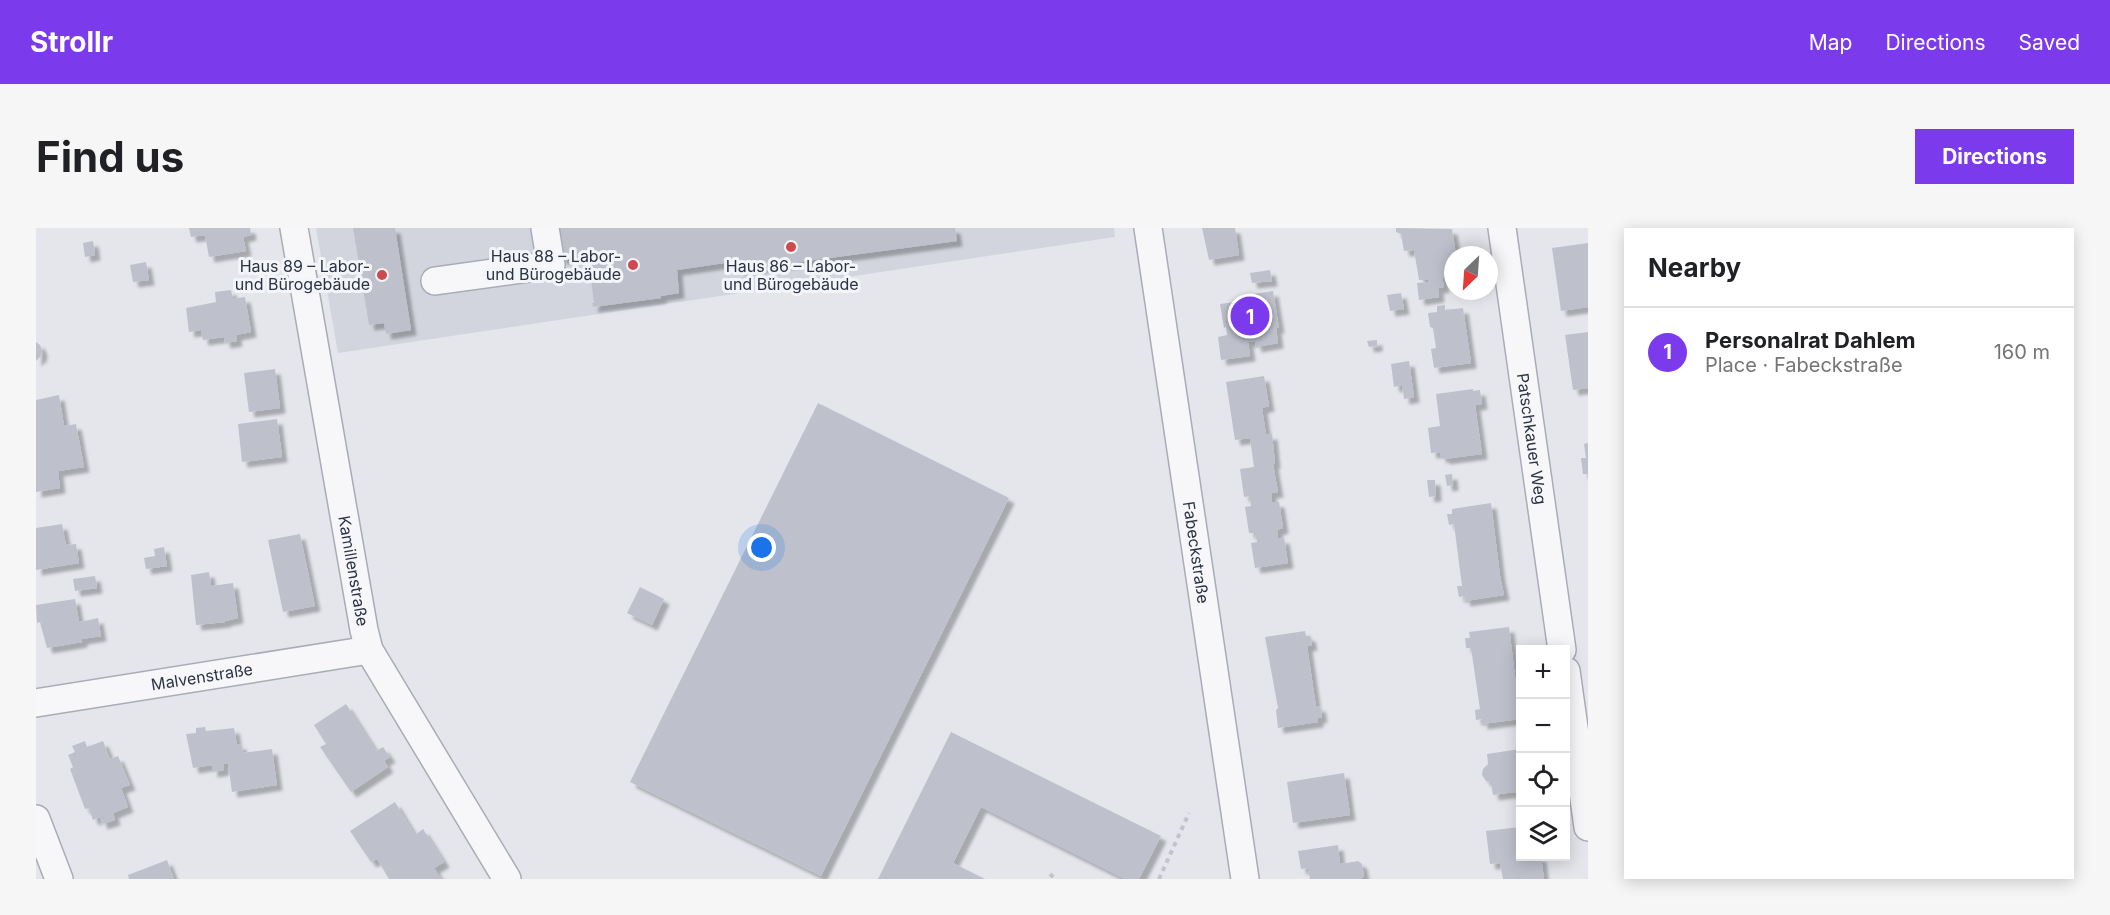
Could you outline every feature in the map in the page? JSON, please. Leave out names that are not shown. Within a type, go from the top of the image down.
[{"type":"street","name":"Kamillenstraße","points":[[294,228],[369,650],[507,879]]},
{"type":"street","points":[[435,281],[551,265],[545,228]]},
{"type":"street","name":"Fabeckstraße","points":[[1148,228],[1245,879]]},
{"type":"street","name":"Patschkauer Weg","points":[[1502,228],[1561,645]]},
{"type":"street","name":"Malvenstraße","points":[[36,703],[369,650]]},
{"type":"street","points":[[1570,699],[1588,827]]},
{"type":"street","points":[[36,819],[59,879]]},
{"type":"path","points":[[1159,879],[1189,813]]},
{"type":"path","points":[[1050,874],[1055,879]]},
{"type":"shaded area","points":[[316,228],[1114,228],[1115,237],[338,353]]},
{"type":"building","points":[[189,228],[250,228],[251,235],[243,237],[246,251],[209,257],[205,235],[191,237]]},
{"type":"building","name":"Haus 89 – Labor- und Bürogebäude","points":[[353,228],[395,228],[411,330],[386,334],[384,323],[369,325]]},
{"type":"building","points":[[557,228],[955,228],[957,241],[739,270],[738,261],[677,270],[679,293],[661,296],[661,298],[593,307],[588,256],[561,259]]},
{"type":"building","points":[[1202,228],[1235,228],[1239,255],[1209,260]]},
{"type":"building","points":[[1396,228],[1452,229],[1455,246],[1444,246],[1444,277],[1442,277],[1444,287],[1438,288],[1439,297],[1419,300],[1417,283],[1428,282],[1428,280],[1419,280],[1414,250],[1404,251],[1401,234],[1396,232]]},
{"type":"building","points":[[93,241],[95,255],[85,257],[83,243]]},
{"type":"building","points":[[1588,243],[1588,307],[1561,311],[1552,248]]},
{"type":"building","points":[[146,262],[149,280],[133,282],[130,265]]},
{"type":"building","points":[[1270,270],[1272,281],[1252,283],[1250,273]]},
{"type":"building","points":[[231,290],[233,299],[245,297],[251,332],[236,335],[237,341],[225,343],[224,337],[203,340],[201,330],[189,332],[186,308],[216,302],[215,292]]},
{"type":"building","points":[[1273,291],[1279,328],[1276,328],[1278,343],[1256,347],[1255,341],[1248,342],[1250,356],[1221,360],[1218,337],[1227,335],[1220,304],[1242,301],[1243,304],[1248,303],[1247,295]]},
{"type":"building","points":[[1401,293],[1404,309],[1390,311],[1387,295]]},
{"type":"building","points":[[1445,305],[1445,310],[1463,308],[1471,363],[1434,368],[1431,349],[1436,348],[1428,313],[1437,312],[1437,306]]},
{"type":"building","points":[[1588,332],[1588,388],[1573,390],[1565,335]]},
{"type":"building","points":[[1377,340],[1377,346],[1369,347],[1367,341]]},
{"type":"building","points":[[36,342],[42,351],[36,361]]},
{"type":"building","points":[[1409,361],[1414,397],[1404,399],[1402,385],[1394,387],[1391,364]]},
{"type":"building","points":[[275,369],[280,408],[249,412],[244,373]]},
{"type":"building","points":[[1264,376],[1269,406],[1262,408],[1266,435],[1272,434],[1275,463],[1273,464],[1278,492],[1271,493],[1272,502],[1279,502],[1283,528],[1277,530],[1278,539],[1284,538],[1288,563],[1255,568],[1251,543],[1257,542],[1255,533],[1249,533],[1245,507],[1251,506],[1250,496],[1244,497],[1240,469],[1254,467],[1250,438],[1235,440],[1226,382]]},
{"type":"building","points":[[1473,389],[1473,391],[1480,390],[1482,404],[1475,405],[1482,454],[1444,459],[1440,457],[1440,452],[1431,453],[1428,428],[1440,426],[1436,394]]},
{"type":"building","points":[[59,395],[64,426],[76,424],[84,467],[58,471],[60,488],[36,492],[36,400]]},
{"type":"building","points":[[818,403],[1009,498],[821,876],[630,782]]},
{"type":"building","points":[[277,419],[282,457],[242,462],[238,424]]},
{"type":"building","points":[[1588,443],[1588,474],[1583,474],[1581,458],[1586,458],[1584,444]]},
{"type":"building","points":[[1452,474],[1453,485],[1447,486],[1445,475]]},
{"type":"building","points":[[1427,480],[1435,480],[1436,496],[1429,497]]},
{"type":"building","points":[[1491,503],[1504,595],[1465,601],[1464,596],[1459,597],[1457,586],[1462,586],[1454,524],[1449,525],[1447,514],[1452,514],[1452,509]]},
{"type":"building","points":[[62,524],[66,545],[76,544],[79,563],[36,570],[36,528]]},
{"type":"building","points":[[300,534],[315,606],[283,612],[268,540]]},
{"type":"building","points":[[164,547],[167,566],[146,569],[144,558],[155,556],[154,549]]},
{"type":"building","points":[[209,572],[211,586],[233,583],[238,618],[225,622],[196,625],[191,575]]},
{"type":"building","points":[[95,576],[97,588],[75,591],[73,579]]},
{"type":"building","points":[[640,587],[664,599],[652,625],[627,613]]},
{"type":"building","points":[[75,599],[79,622],[98,618],[101,636],[47,648],[40,622],[37,623],[36,605]]},
{"type":"building","points":[[1509,627],[1516,686],[1516,720],[1482,724],[1482,719],[1476,720],[1475,710],[1480,709],[1471,648],[1466,648],[1465,638],[1470,638],[1469,632]]},
{"type":"building","points":[[1305,631],[1306,636],[1310,636],[1312,645],[1307,646],[1316,707],[1320,706],[1322,717],[1318,718],[1318,722],[1278,728],[1276,710],[1278,708],[1265,637]]},
{"type":"building","points":[[346,704],[376,751],[383,747],[390,757],[384,761],[388,767],[351,792],[320,747],[326,744],[314,725]]},
{"type":"building","points":[[205,727],[206,731],[234,728],[237,745],[241,744],[243,753],[272,749],[277,785],[232,792],[228,763],[223,764],[224,770],[212,772],[212,765],[193,768],[186,734],[196,733],[196,728]]},
{"type":"building","points":[[951,732],[1161,836],[1139,879],[1125,879],[981,807],[953,863],[985,879],[878,879]]},
{"type":"building","points":[[85,741],[87,747],[103,741],[110,759],[118,756],[130,785],[121,788],[128,807],[113,813],[115,820],[102,824],[100,817],[93,820],[89,808],[85,809],[70,769],[73,767],[68,755],[75,752],[72,746]]},
{"type":"building","points":[[1516,750],[1516,793],[1493,795],[1491,783],[1486,781],[1482,775],[1483,769],[1488,764],[1487,754]]},
{"type":"building","points":[[1344,773],[1350,815],[1293,823],[1287,782]]},
{"type":"building","points":[[395,802],[415,835],[423,829],[444,862],[434,868],[441,879],[389,879],[377,859],[371,862],[350,831]]},
{"type":"building","points":[[1516,827],[1516,861],[1542,861],[1544,879],[1503,879],[1500,863],[1490,864],[1486,831]]},
{"type":"building","points":[[1338,845],[1340,864],[1358,861],[1362,864],[1364,876],[1361,879],[1310,879],[1308,868],[1301,869],[1298,851]]},
{"type":"building","points":[[167,860],[174,879],[129,879],[128,875]]},
{"type":"place","name":"Haus 86 – Labor- und Bürogebäude","points":[[791,247]]},
{"type":"place","name":"Haus 88 – Labor- und Bürogebäude","points":[[633,265]]},
{"type":"place","name":"Haus 89 – Labor- und Bürogebäude","points":[[382,275]]},
{"type":"place","name":"Personalrat Dahlem","points":[[1250,316]]}]
